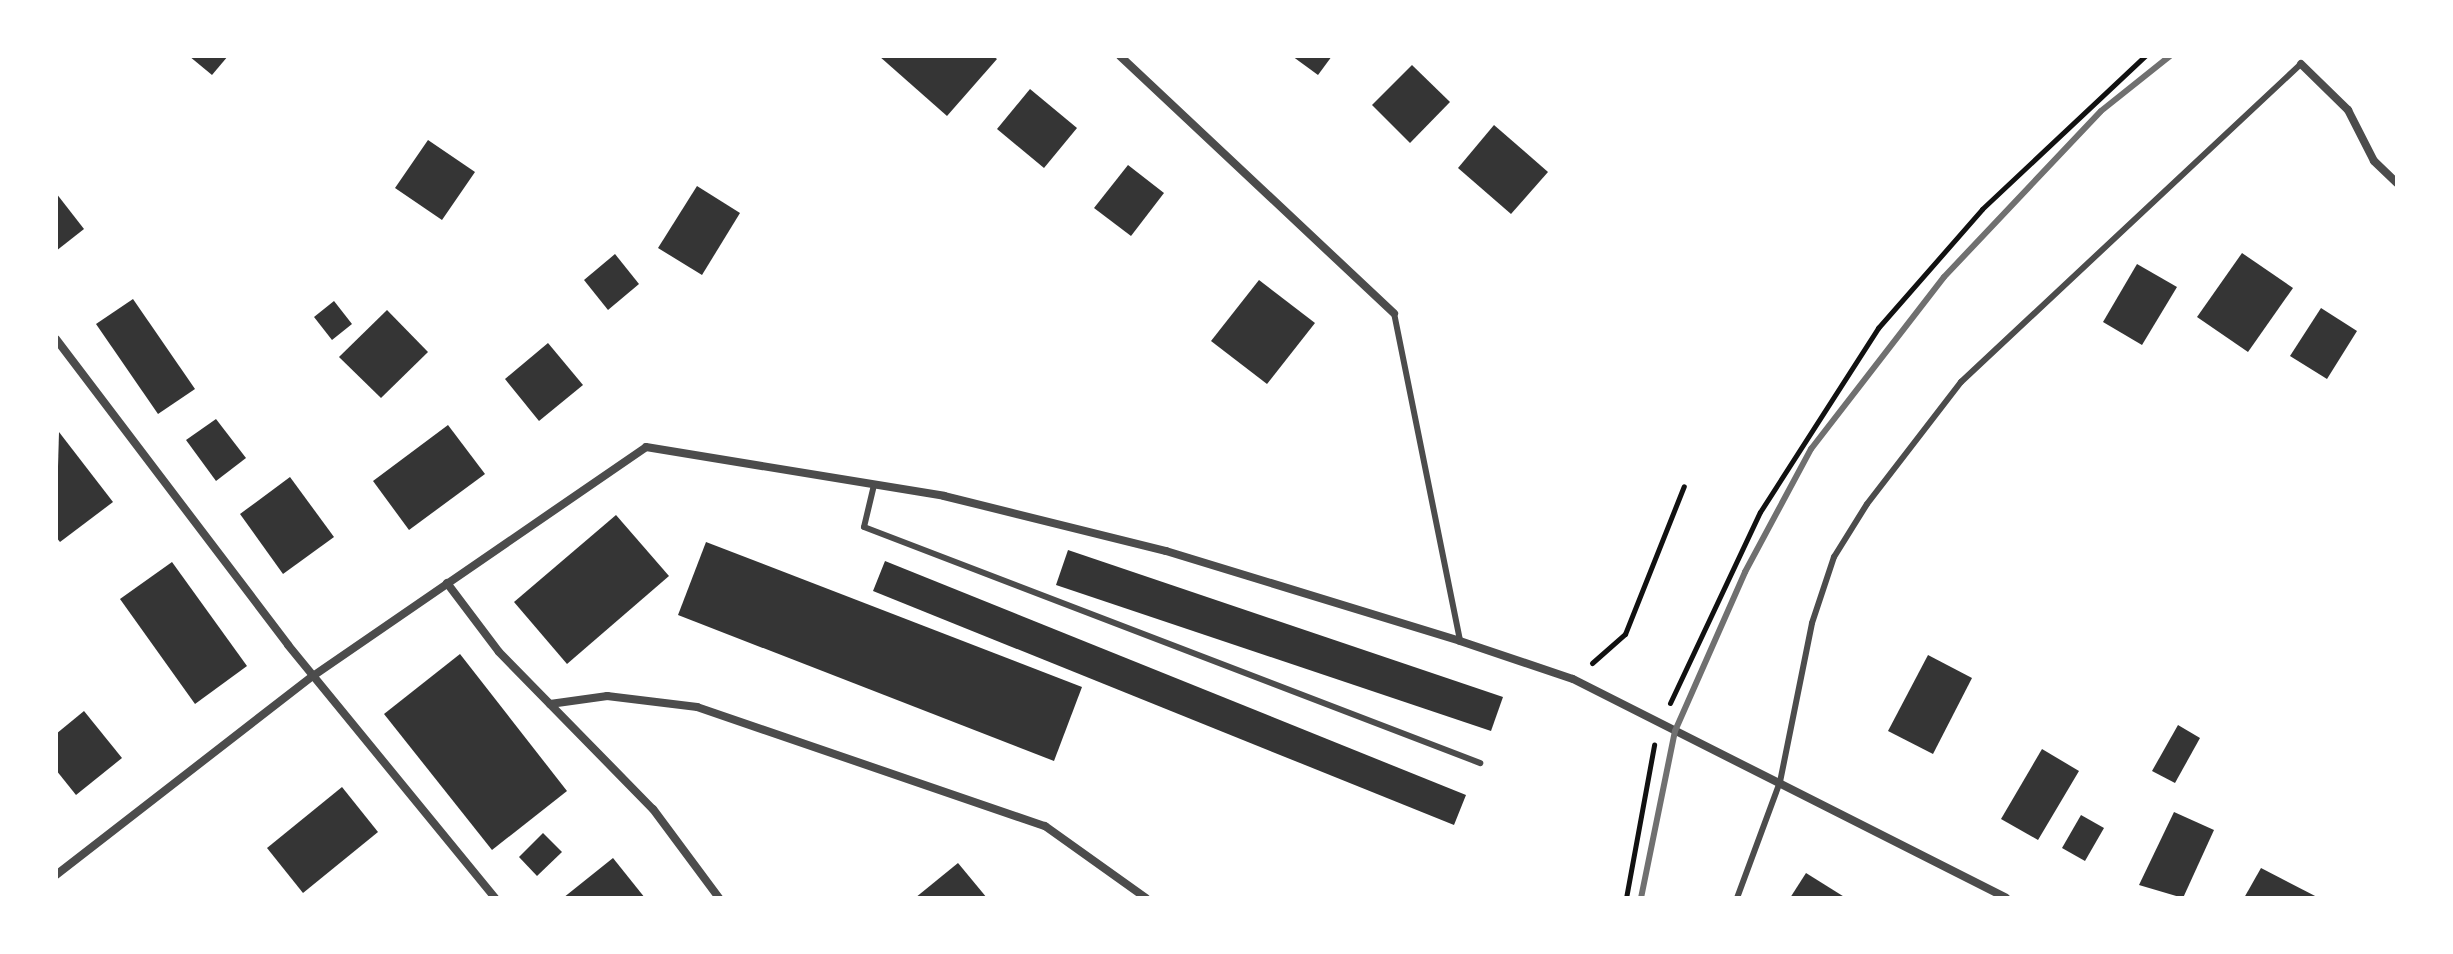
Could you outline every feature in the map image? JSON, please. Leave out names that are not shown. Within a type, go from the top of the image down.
[{"type":"street","points":[[1120,56],[1394,313]]},
{"type":"street","points":[[2301,64],[2348,110],[2374,161],[2397,183]]},
{"type":"street","points":[[56,339],[313,676],[495,898]]},
{"type":"street","points":[[56,875],[313,676],[646,447],[874,485],[1166,551],[1460,641],[1573,679],[2006,898]]},
{"type":"street","points":[[447,583],[550,704],[653,809],[719,898]]},
{"type":"street","points":[[550,704],[607,696],[697,707],[1045,826],[1146,898]]},
{"type":"lane","points":[[1737,898],[1780,782],[1812,623],[1834,557],[1867,504],[1961,382],[2301,64]]},
{"type":"lane","points":[[1394,313],[1460,641]]},
{"type":"lane","points":[[874,485],[864,527],[1480,763]]},
{"type":"path","points":[[1626,898],[1660,724],[1760,512],[1878,328],[1982,209],[2145,56]]},
{"type":"path","points":[[1573,679],[1625,634],[1684,486]]},
{"type":"building","points":[[189,56],[228,56],[212,75]]},
{"type":"building","points":[[879,56],[993,56],[997,59],[947,116]]},
{"type":"building","points":[[1292,56],[1332,56],[1318,75]]},
{"type":"building","points":[[1412,65],[1450,102],[1410,143],[1372,105]]},
{"type":"building","points":[[1030,89],[1077,128],[1044,168],[997,129]]},
{"type":"building","points":[[1494,125],[1548,172],[1511,214],[1458,168]]},
{"type":"building","points":[[428,140],[475,172],[442,220],[395,188]]},
{"type":"building","points":[[1128,165],[1164,193],[1131,236],[1094,208]]},
{"type":"building","points":[[697,186],[740,213],[702,275],[658,248]]},
{"type":"building","points":[[56,193],[84,229],[56,251]]},
{"type":"building","points":[[2242,253],[2293,288],[2248,352],[2197,317]]},
{"type":"building","points":[[615,254],[639,284],[608,310],[584,280]]},
{"type":"building","points":[[2137,264],[2177,287],[2142,345],[2103,322]]},
{"type":"building","points":[[1259,280],[1315,323],[1267,384],[1211,341]]},
{"type":"building","points":[[133,299],[195,389],[158,414],[96,324]]},
{"type":"building","points":[[334,301],[352,324],[332,340],[314,317]]},
{"type":"building","points":[[2321,308],[2357,331],[2327,379],[2290,356]]},
{"type":"building","points":[[387,310],[428,352],[381,398],[339,357]]},
{"type":"building","points":[[548,343],[583,385],[539,421],[505,379]]},
{"type":"building","points":[[216,419],[246,458],[216,481],[186,440]]},
{"type":"building","points":[[448,425],[485,474],[409,530],[373,481]]},
{"type":"building","points":[[59,432],[113,502],[60,542],[56,537]]},
{"type":"building","points":[[290,477],[334,537],[283,574],[240,514]]},
{"type":"building","points":[[616,515],[669,576],[567,664],[514,602]]},
{"type":"building","points":[[706,542],[1082,687],[1054,761],[678,615]]},
{"type":"building","points":[[1068,550],[1503,697],[1491,731],[1056,585]]},
{"type":"building","points":[[885,561],[1466,795],[1454,825],[873,591]]},
{"type":"building","points":[[172,562],[247,666],[195,704],[120,599]]},
{"type":"building","points":[[460,654],[567,791],[492,850],[384,714]]},
{"type":"building","points":[[1928,655],[1972,678],[1933,754],[1888,731]]},
{"type":"building","points":[[84,711],[122,758],[76,795],[56,770],[56,734]]},
{"type":"building","points":[[2178,725],[2200,738],[2175,783],[2152,771]]},
{"type":"building","points":[[2042,749],[2079,771],[2038,840],[2001,819]]},
{"type":"building","points":[[342,787],[378,832],[303,893],[267,848]]},
{"type":"building","points":[[2174,812],[2214,830],[2183,898],[2139,885]]},
{"type":"building","points":[[2081,815],[2104,828],[2085,861],[2062,848]]},
{"type":"building","points":[[543,833],[562,852],[537,876],[519,857]]},
{"type":"building","points":[[613,858],[645,898],[563,898]]},
{"type":"building","points":[[958,863],[987,898],[915,898]]},
{"type":"building","points":[[2261,868],[2319,898],[2244,898]]},
{"type":"building","points":[[1806,873],[1846,898],[1790,898]]},
{"type":"railway","points":[[1641,898],[1675,731],[1745,572],[1811,449],[1944,277],[2101,111],[2170,56]]}]
